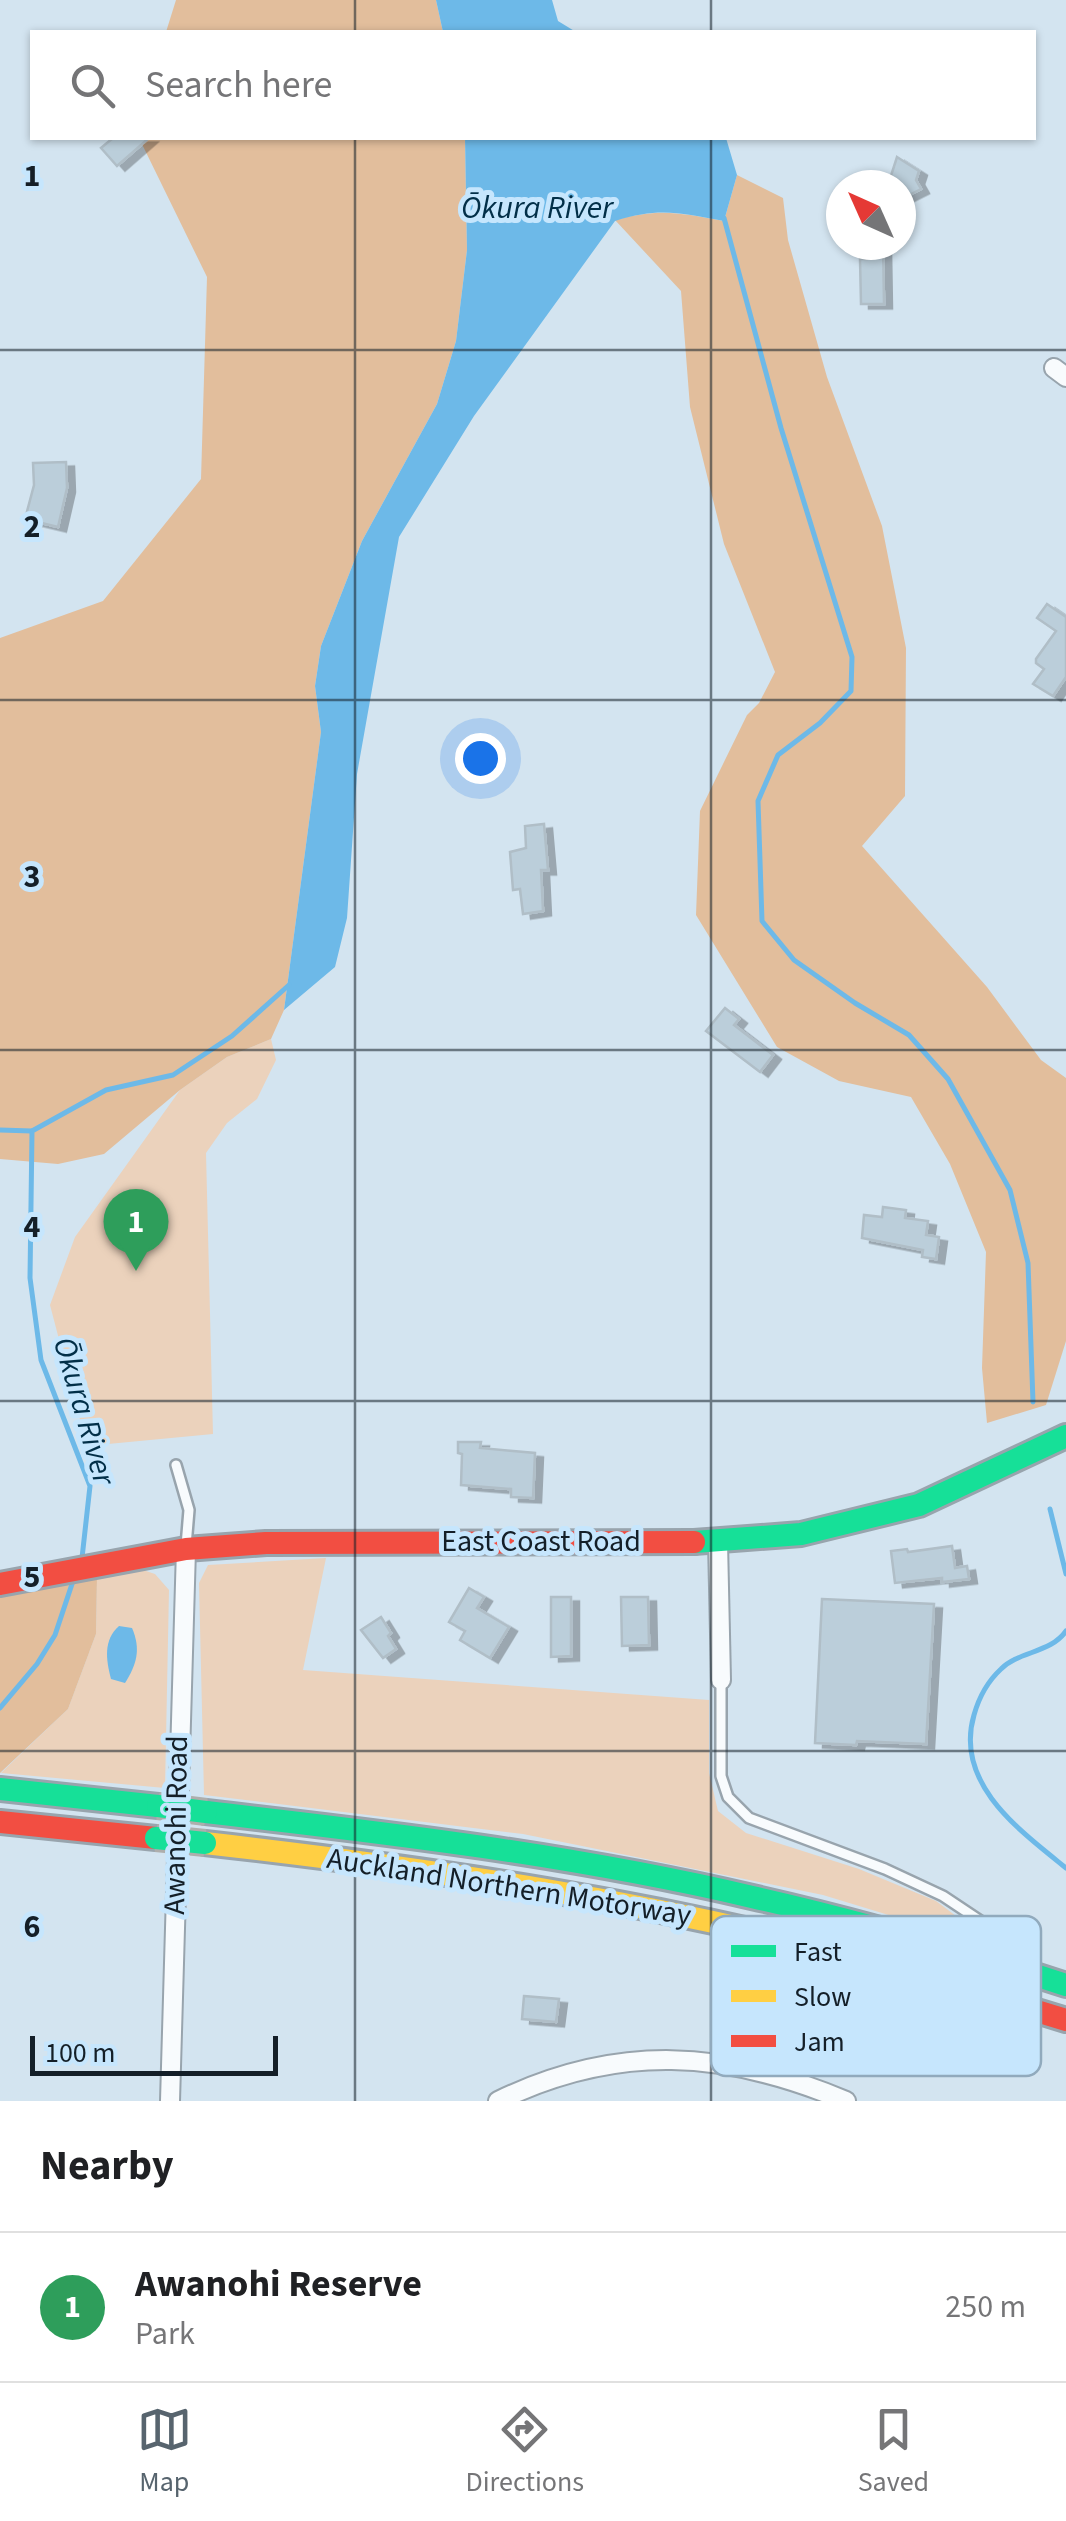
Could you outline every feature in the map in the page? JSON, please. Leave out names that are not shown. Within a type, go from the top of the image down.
[{"type":"main road","name":"East Coast Road","points":[[0,1584],[186,1549],[266,1543],[718,1542],[801,1534],[919,1505],[1066,1436]]},
{"type":"main road","name":"Auckland Northern Motorway","points":[[0,1788],[435,1838],[665,1878],[824,1916]]},
{"type":"main road","name":"Auckland Northern Motorway","points":[[0,1822],[428,1869],[711,1921]]},
{"type":"main road","name":"Auckland Northern Motorway","points":[[1041,2013],[1066,2020]]},
{"type":"street","points":[[718,1542],[721,1680]]},
{"type":"street","name":"Awanohi Road","points":[[170,2101],[186,1549]]},
{"type":"street","points":[[498,2101],[563,2074],[634,2060],[669,2058],[711,2063]]},
{"type":"street","points":[[777,2076],[846,2101]]},
{"type":"lane","points":[[176,1465],[190,1510],[186,1549]]},
{"type":"lane","points":[[721,1680],[720,1776],[728,1797],[749,1818],[885,1869],[944,1896],[973,1916]]},
{"type":"shaded area","points":[[176,0],[436,0],[443,30],[167,30]]},
{"type":"shaded area","points":[[140,140],[465,140],[467,250],[456,341],[437,404],[362,541],[321,646],[315,686],[321,732],[284,1010],[271,1039],[227,1057],[180,1090],[104,1154],[58,1164],[0,1159],[0,638],[103,601],[201,479],[207,277]]},
{"type":"shaded area","points":[[737,175],[783,198],[788,240],[827,377],[882,526],[906,648],[905,796],[862,846],[987,987],[1041,1060],[1066,1078],[1066,1341],[1046,1405],[987,1423],[982,1368],[986,1252],[950,1164],[911,1097],[839,1081],[777,1047],[696,915],[700,811],[747,715],[759,703],[775,672],[724,544],[690,407],[681,291],[615,220],[669,213],[724,221]]},
{"type":"shaded area","points":[[271,1039],[276,1060],[257,1099],[227,1123],[206,1153],[213,1434],[87,1446],[50,1305],[75,1237],[180,1090],[227,1057]]},
{"type":"shaded area","points":[[326,1558],[303,1670],[709,1700],[709,1773],[718,1811],[746,1833],[859,1869],[936,1901],[956,1916],[892,1916],[823,1895],[523,1834],[204,1795],[199,1583],[208,1565]]},
{"type":"shaded area","points":[[140,1569],[155,1574],[169,1590],[165,1788],[1,1773],[68,1709],[96,1634],[97,1578]]},
{"type":"shaded area","points":[[97,1578],[96,1634],[68,1709],[0,1773],[0,1595]]},
{"type":"water","points":[[436,0],[552,0],[558,21],[573,30],[443,30]]},
{"type":"water","name":"Ōkura River","points":[[465,140],[727,140],[737,175],[724,221],[657,213],[615,221],[474,416],[399,537],[357,774],[347,918],[335,967],[284,1010],[321,732],[315,686],[321,646],[362,541],[437,404],[456,341],[467,250]]},
{"type":"water","points":[[119,1626],[132,1628],[137,1650],[125,1683],[111,1679],[107,1658],[110,1638]]},
{"type":"building","points":[[111,140],[147,140],[117,166],[101,148]]},
{"type":"building","points":[[897,157],[919,171],[916,180],[916,170],[893,170]]},
{"type":"building","points":[[860,260],[883,260],[884,304],[861,304]]},
{"type":"building","points":[[66,462],[67,488],[58,527],[25,519],[34,485],[33,463]]},
{"type":"building","points":[[1047,604],[1066,617],[1066,677],[1053,696],[1033,684],[1044,669],[1036,659],[1056,631],[1037,618]]},
{"type":"building","points":[[544,824],[548,870],[541,870],[543,911],[523,914],[520,889],[513,890],[510,852],[526,848],[525,826]]},
{"type":"building","points":[[725,1008],[739,1019],[734,1025],[773,1055],[760,1072],[706,1031]]},
{"type":"building","points":[[883,1207],[906,1210],[905,1218],[928,1221],[926,1235],[939,1237],[936,1259],[922,1257],[923,1250],[862,1238],[864,1215],[882,1217]]},
{"type":"building","points":[[458,1442],[481,1442],[480,1448],[535,1453],[533,1498],[511,1497],[511,1489],[461,1485],[462,1454],[458,1453]]},
{"type":"building","points":[[952,1546],[955,1568],[967,1566],[969,1579],[895,1583],[891,1551]]},
{"type":"building","points":[[469,1588],[484,1597],[477,1608],[509,1627],[490,1658],[460,1640],[465,1631],[449,1622]]},
{"type":"building","points":[[551,1597],[571,1597],[571,1656],[551,1657]]},
{"type":"building","points":[[621,1597],[648,1597],[649,1645],[622,1646]]},
{"type":"building","points":[[822,1599],[934,1604],[926,1744],[815,1743]]},
{"type":"building","points":[[381,1617],[396,1649],[383,1658],[361,1630]]},
{"type":"building","points":[[524,1996],[559,1999],[556,2022],[522,2019]]},
{"type":"waterway","points":[[724,218],[781,428],[852,657],[851,691],[820,723],[778,755],[758,801],[762,921],[794,960],[909,1035],[948,1079],[1010,1190],[1028,1263],[1033,1402]]},
{"type":"waterway","name":"Ōkura River","points":[[82,1558],[90,1486],[41,1360],[30,1278],[32,1131],[106,1090],[173,1075],[232,1036],[289,985]]},
{"type":"waterway","points":[[0,1130],[32,1131]]},
{"type":"waterway","points":[[1050,1509],[1066,1574]]},
{"type":"waterway","name":"Ōkura River","points":[[0,1708],[37,1664],[55,1635],[74,1578]]},
{"type":"waterway","points":[[1066,1631],[1052,1644],[1008,1663],[996,1674],[978,1702],[970,1740],[973,1762],[995,1803],[1066,1868]]},
{"type":"traffic: fast","points":[[694,1542],[801,1534],[919,1505],[1066,1436]]},
{"type":"traffic: fast","points":[[0,1789],[158,1806]]},
{"type":"traffic: fast","points":[[158,1806],[206,1812]]},
{"type":"traffic: fast","points":[[206,1812],[617,1869],[832,1916]]},
{"type":"traffic: fast","points":[[156,1838],[205,1843]]},
{"type":"traffic: fast","points":[[1041,1977],[1066,1985]]},
{"type":"traffic: slow","points":[[205,1843],[547,1890],[711,1922]]},
{"type":"traffic: jam","points":[[0,1584],[186,1549],[266,1543],[694,1542]]},
{"type":"traffic: jam","points":[[0,1822],[156,1838]]},
{"type":"traffic: jam","points":[[1041,2012],[1066,2020]]},
{"type":"place","name":"Awanohi Reserve","points":[[136,1271]]}]
